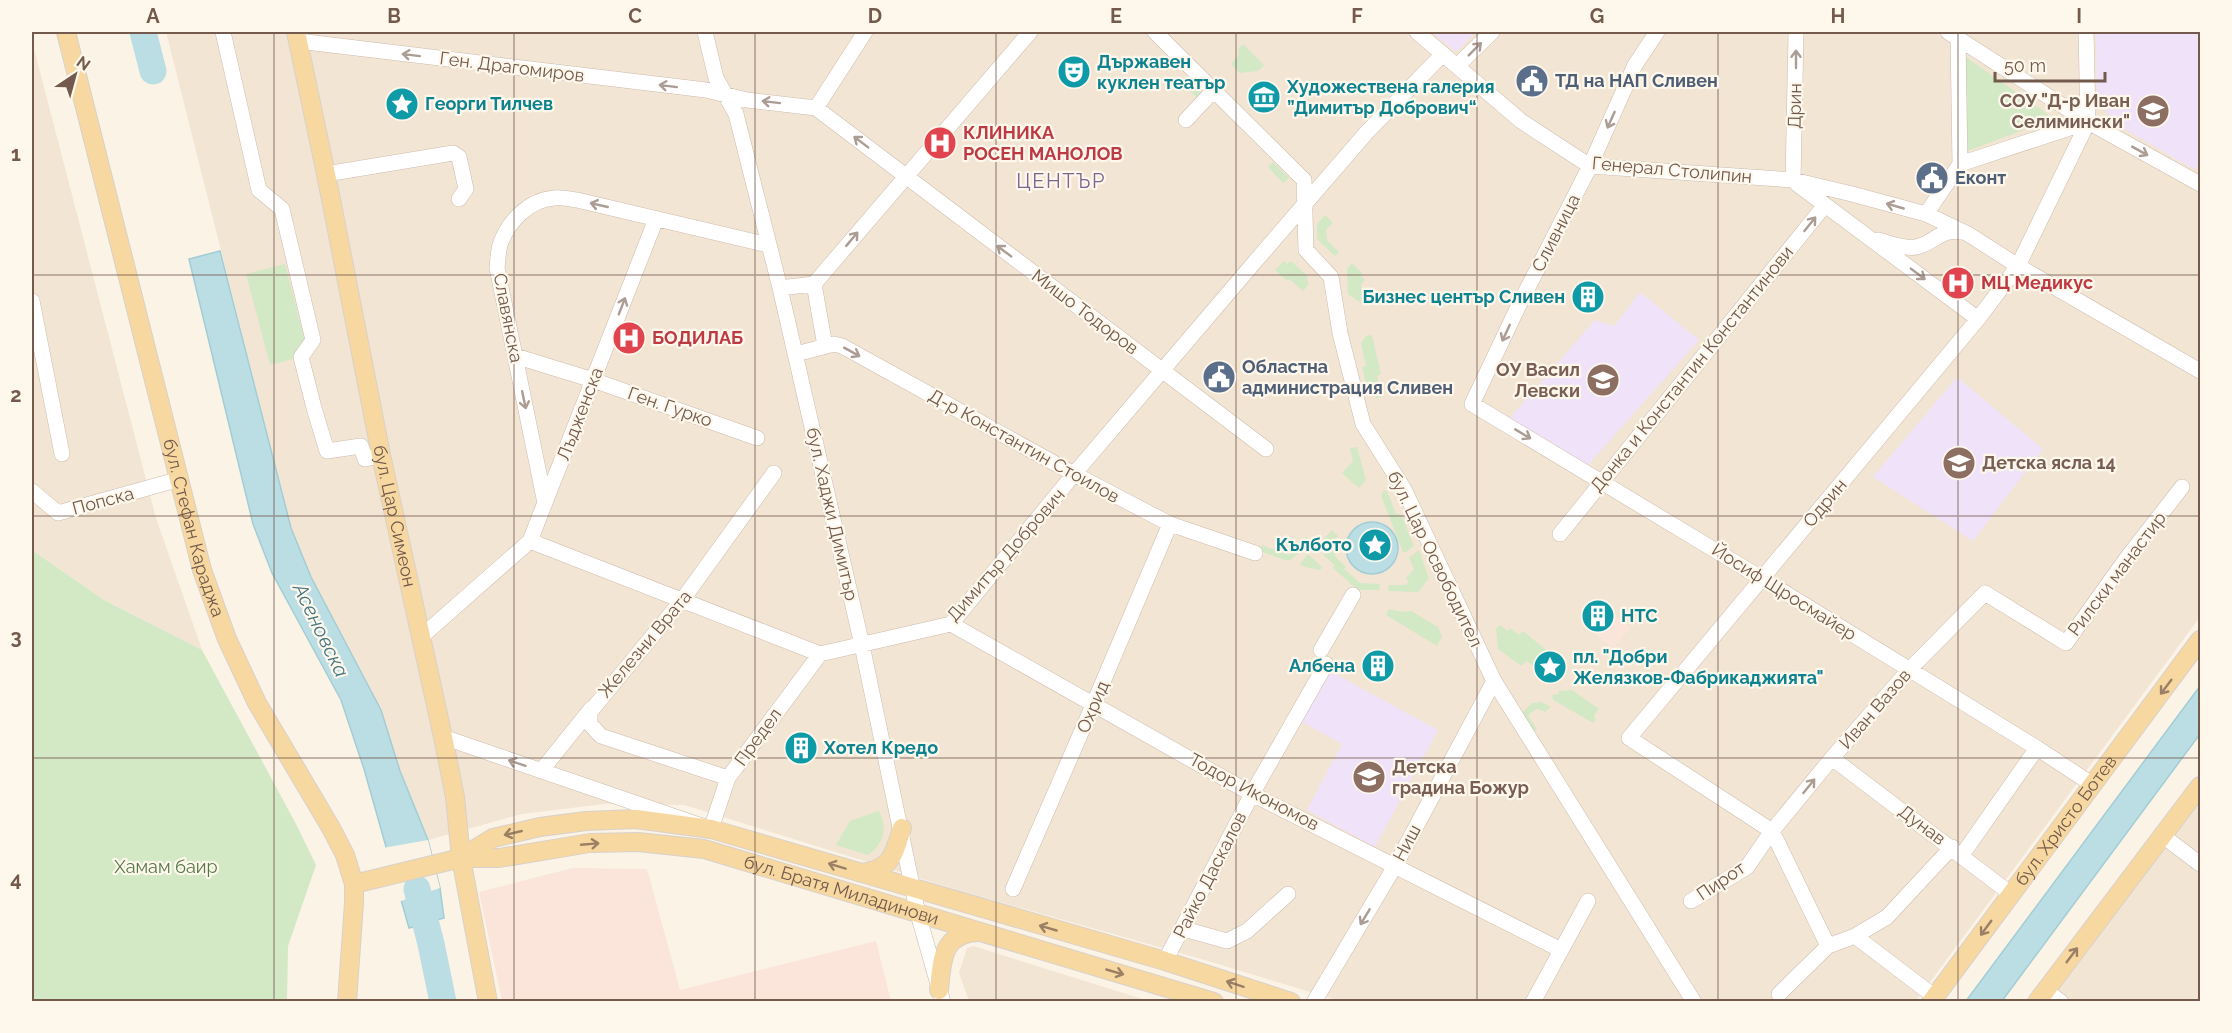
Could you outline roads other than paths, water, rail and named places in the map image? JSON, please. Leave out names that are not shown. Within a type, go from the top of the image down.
[{"type":"main road","name":"бул. Стефан Караджа","points":[[66,32],[202,570],[228,639],[257,703],[331,828],[345,855],[354,884],[347,1002]]},
{"type":"main road","name":"бул. Цар Симеон","points":[[297,36],[381,455],[443,737],[454,797],[460,858],[488,1002]]},
{"type":"main road","name":"бул. Христо Ботев","points":[[1933,999],[2200,640]]},
{"type":"main road","points":[[2041,996],[2200,786]]},
{"type":"main road","name":"бул. Братя Миладинови","points":[[460,858],[493,838],[540,827],[586,821],[636,819],[711,829],[1165,961],[1291,1002]]},
{"type":"main road","points":[[861,874],[880,869],[890,860],[902,828]]},
{"type":"main road","name":"бул. Братя Миладинови","points":[[354,884],[460,858],[499,858],[590,843],[638,843],[704,849],[1214,1002]]},
{"type":"main road","points":[[941,996],[943,958],[949,944],[963,934],[978,932]]},
{"type":"street","points":[[223,32],[259,190],[282,209],[313,340],[301,357],[327,451],[362,446],[365,459],[381,455]]},
{"type":"street","name":"бул. Хаджи Димитър","points":[[705,32],[716,78],[736,114],[780,288],[862,645],[902,828],[918,914],[941,996]]},
{"type":"street","points":[[816,108],[865,32]]},
{"type":"street","points":[[780,288],[814,284],[1030,32]]},
{"type":"street","name":"бул. Цар Освободител","points":[[1155,32],[1304,180],[1306,250],[1331,277],[1340,333],[1363,424],[1404,489],[1494,681],[1694,1002]]},
{"type":"street","name":"Генерал Столипин","points":[[1417,32],[1521,121],[1590,166],[1793,180],[1926,214],[1968,234],[2018,266],[2200,371]]},
{"type":"street","points":[[1457,66],[1492,32]]},
{"type":"street","name":"Сливница","points":[[1472,404],[1518,307],[1590,166],[1635,65],[1657,32]]},
{"type":"street","name":"Дрин","points":[[1793,180],[1796,32]]},
{"type":"street","points":[[2086,32],[2088,122]]},
{"type":"street","points":[[1953,35],[2088,122],[2200,184]]},
{"type":"street","points":[[1926,214],[1960,164],[1953,35]]},
{"type":"street","name":"Ген. Драгомиров","points":[[297,36],[816,108]]},
{"type":"street","name":"Димитър Добрович","points":[[820,654],[951,624],[1074,474],[1253,264],[1367,132],[1443,54]]},
{"type":"street","points":[[1186,120],[1214,90]]},
{"type":"street","name":"Мишо Тодоров","points":[[816,108],[1266,448]]},
{"type":"street","points":[[1960,164],[2088,122]]},
{"type":"street","name":"Одрин","points":[[1772,831],[1629,738],[1978,319],[2018,266],[2088,122]]},
{"type":"street","points":[[326,174],[453,153],[459,157],[466,189],[459,199]]},
{"type":"street","points":[[1793,180],[1978,319]]},
{"type":"street","name":"Славянска","points":[[545,503],[497,268],[499,246],[508,227],[520,212],[539,201],[555,198],[577,200],[768,245]]},
{"type":"street","name":"Донка и Константин Константинови","points":[[1560,534],[1825,205]]},
{"type":"street","name":"Лъдженска","points":[[530,541],[656,219]]},
{"type":"street","points":[[1871,239],[1909,248],[1926,244],[1947,231],[1968,234]]},
{"type":"street","points":[[814,284],[825,346]]},
{"type":"street","points":[[32,301],[62,454]]},
{"type":"street","name":"Д-р Константин Стоилов","points":[[796,354],[834,344],[842,346],[1074,474],[1170,524],[1255,553]]},
{"type":"street","name":"Ген. Гурко","points":[[515,356],[592,380],[757,438]]},
{"type":"street","name":"Йосиф Щросмайер","points":[[1472,404],[1761,578],[2093,785]]},
{"type":"street","name":"Железни Врата","points":[[728,778],[600,736],[590,724],[589,718],[593,706],[683,599],[774,473]]},
{"type":"street","name":"Попска","points":[[32,491],[58,513],[180,479]]},
{"type":"street","name":"Рилски манастир","points":[[1986,593],[2066,643],[2126,559],[2182,487]]},
{"type":"street","name":"Охрид","points":[[1013,889],[1170,524]]},
{"type":"street","points":[[421,637],[530,541],[820,654]]},
{"type":"street","name":"Иван Вазов","points":[[1772,831],[1909,670],[1986,593]]},
{"type":"street","name":"Райко Даскалов","points":[[1165,961],[1184,929],[1324,657],[1353,595]]},
{"type":"street","name":"Тодор Икономов","points":[[951,624],[1252,794],[1561,950]]},
{"type":"street","name":"Предел","points":[[711,829],[728,778],[820,654]]},
{"type":"street","name":"Ниш","points":[[1314,1002],[1395,866],[1494,681]]},
{"type":"street","points":[[541,771],[593,706]]},
{"type":"street","name":"бул. Братя Миладинови","points":[[443,737],[711,829]]},
{"type":"street","points":[[1779,994],[1828,946],[1855,936],[1887,917],[1957,851],[2037,748]]},
{"type":"street","name":"Дунав","points":[[1833,758],[2011,894]]},
{"type":"street","points":[[1772,831],[1828,946]]},
{"type":"street","name":"Пирот","points":[[1691,901],[1747,867],[1772,831]]},
{"type":"street","points":[[2163,836],[2200,864]]},
{"type":"street","points":[[1184,929],[1227,941],[1247,932],[1288,894]]},
{"type":"street","points":[[1533,1002],[1588,901]]},
{"type":"street","points":[[1855,936],[1933,999]]},
{"type":"street","points":[[2041,996],[2061,1002]]},
{"type":"water","points":[[220,251],[291,528],[311,577],[381,710],[400,771],[428,840],[440,888],[444,918],[409,928],[364,769],[341,700],[272,573],[253,524],[189,259]]},
{"type":"water","points":[[1367,522],[1377,522],[1386,526],[1394,534],[1398,548],[1394,562],[1386,570],[1377,574],[1367,574],[1358,570],[1350,562],[1346,553],[1346,543],[1350,534],[1358,526]]},
{"type":"water","points":[[2200,686],[2200,734],[2002,1001],[1966,1001]]},
{"type":"waterway","name":"Асеновска","points":[[143,32],[153,71]]},
{"type":"waterway","name":"Асеновска","points":[[417,889],[443,1002]]},
{"type":"place","name":"Държавен куклен театър","points":[[1074,72]]},
{"type":"place","name":"ТД на НАП Сливен","points":[[1532,81]]},
{"type":"place","name":"Художествена галерия ”Димитър Добрович“","points":[[1264,97]]},
{"type":"place","name":"Георги Тилчев","points":[[402,104]]},
{"type":"place","name":"СОУ \"Д-р Иван Селимински\"","points":[[2153,111]]},
{"type":"place","name":"КЛИНИКА РОСЕН МАНОЛОВ","points":[[940,143]]},
{"type":"place","name":"Еконт","points":[[1932,178]]},
{"type":"place","name":"МЦ Медикус","points":[[1958,283]]},
{"type":"place","name":"Бизнес център Сливен","points":[[1588,297]]},
{"type":"place","name":"БОДИЛАБ","points":[[629,338]]},
{"type":"place","name":"Областна администрация Сливен","points":[[1219,377]]},
{"type":"place","name":"ОУ Васил Левски","points":[[1603,380]]},
{"type":"place","name":"Детска ясла 14","points":[[1959,463]]},
{"type":"place","name":"Кълбото","points":[[1375,545]]},
{"type":"place","name":"НТС","points":[[1598,616]]},
{"type":"place","name":"Албена","points":[[1378,666]]},
{"type":"place","name":"пл. \"Добри Желязков-Фабрикаджията\"","points":[[1550,667]]},
{"type":"place","name":"Хотел Кредо","points":[[801,748]]},
{"type":"place","name":"Детска градина Божур","points":[[1369,777]]},
{"type":"district","name":"ЦЕНТЪР","points":[[1061,181]]},
{"type":"park label","name":"Хамам баир","points":[[166,867]]}]
